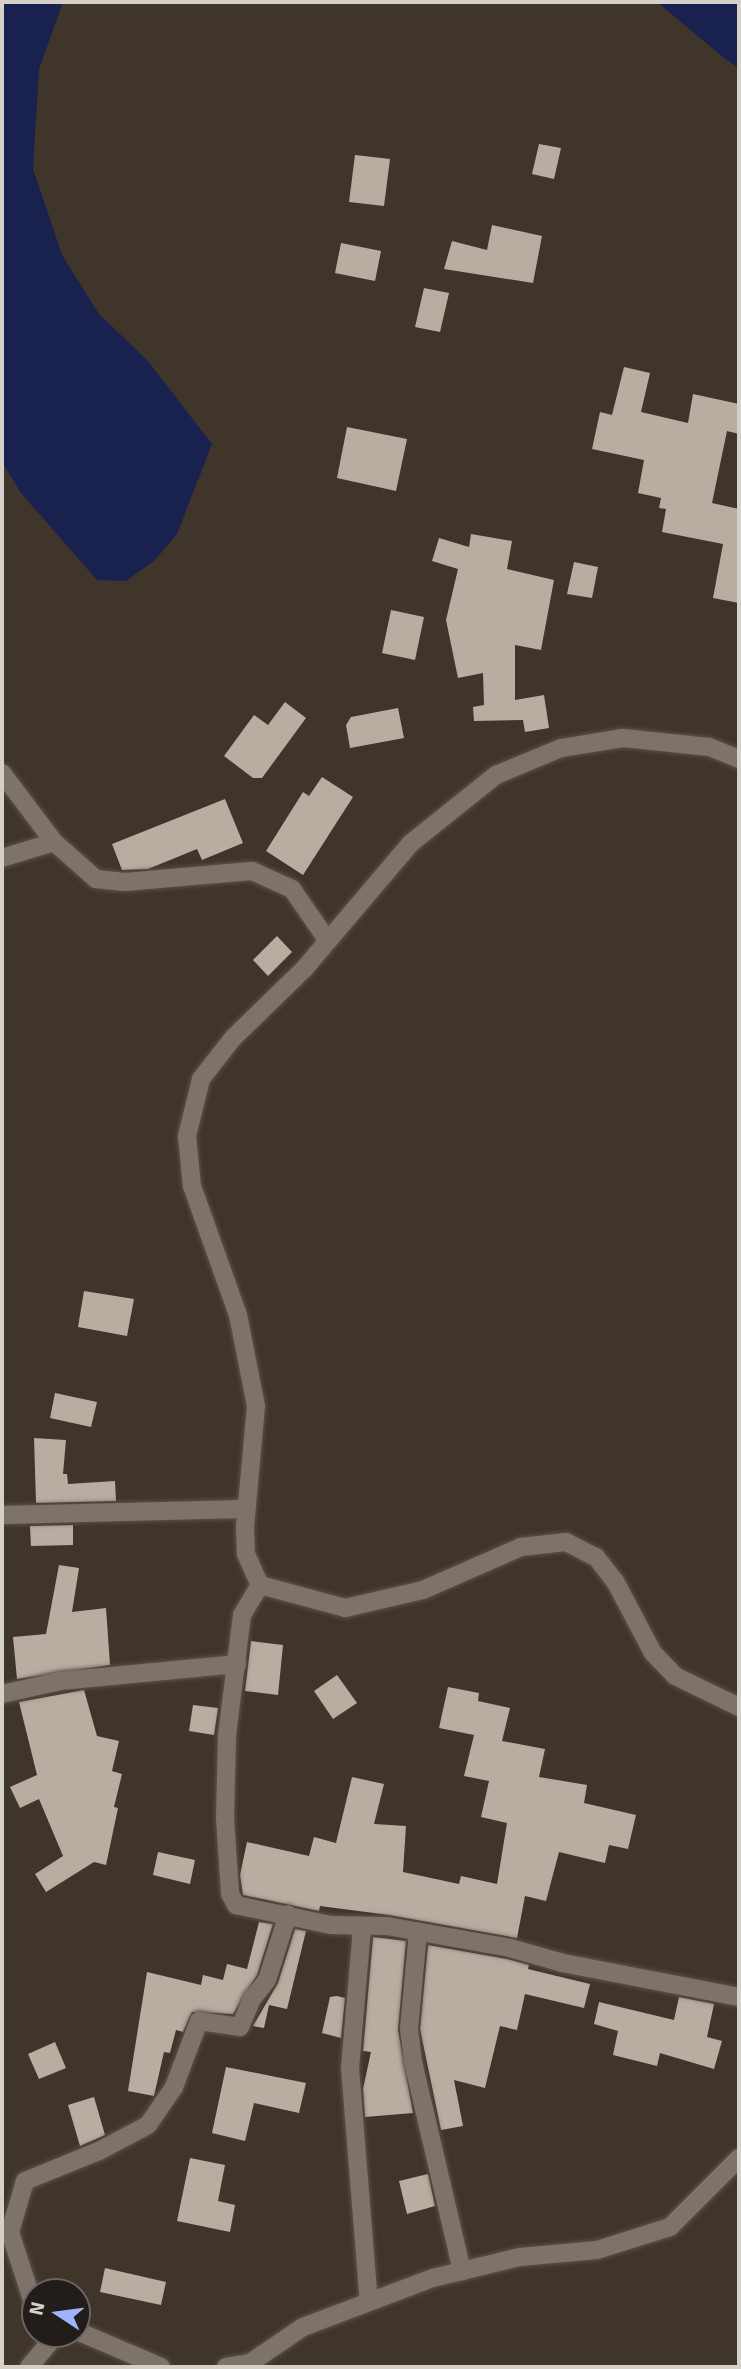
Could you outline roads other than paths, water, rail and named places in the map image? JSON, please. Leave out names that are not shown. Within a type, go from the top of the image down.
[{"type":"street","points":[[260,1585],[246,1554],[245,1509],[256,1406],[238,1315],[192,1186],[187,1136],[201,1079],[328,941],[411,843],[496,775],[561,748],[623,738],[709,747],[739,759]]},
{"type":"street","points":[[2,773],[54,842],[96,879],[125,883],[252,871],[292,889],[328,941]]},
{"type":"street","points":[[2,858],[54,842]]},
{"type":"street","points":[[2,1515],[245,1509]]},
{"type":"street","points":[[260,1585],[345,1608],[386,1602],[521,1547],[566,1542],[596,1557],[615,1581],[653,1653],[674,1676],[739,1707]]},
{"type":"street","points":[[260,1585],[242,1615],[227,1763],[230,1894],[236,1905],[362,1928],[418,1932],[739,1997]]},
{"type":"street","points":[[2,1694],[60,1681],[237,1664]]},
{"type":"street","points":[[25,2278],[10,2232],[25,2181],[99,2151],[148,2125],[174,2087],[199,2021],[240,2027],[252,1999],[267,1980],[288,1914]]},
{"type":"street","points":[[362,1928],[350,2068],[369,2302]]},
{"type":"street","points":[[418,1932],[409,2029],[413,2062],[462,2271]]},
{"type":"street","points":[[226,2367],[250,2363],[303,2327],[462,2271],[520,2257],[597,2250],[670,2227],[739,2158]]},
{"type":"street","points":[[91,2337],[161,2367]]},
{"type":"street","points":[[29,2367],[46,2348]]},
{"type":"water","points":[[2,2],[63,2],[39,69],[33,169],[62,255],[99,314],[148,361],[212,444],[177,534],[154,561],[126,581],[97,580],[21,493],[2,462]]},
{"type":"water","points":[[657,2],[739,2],[739,69],[723,57]]}]
